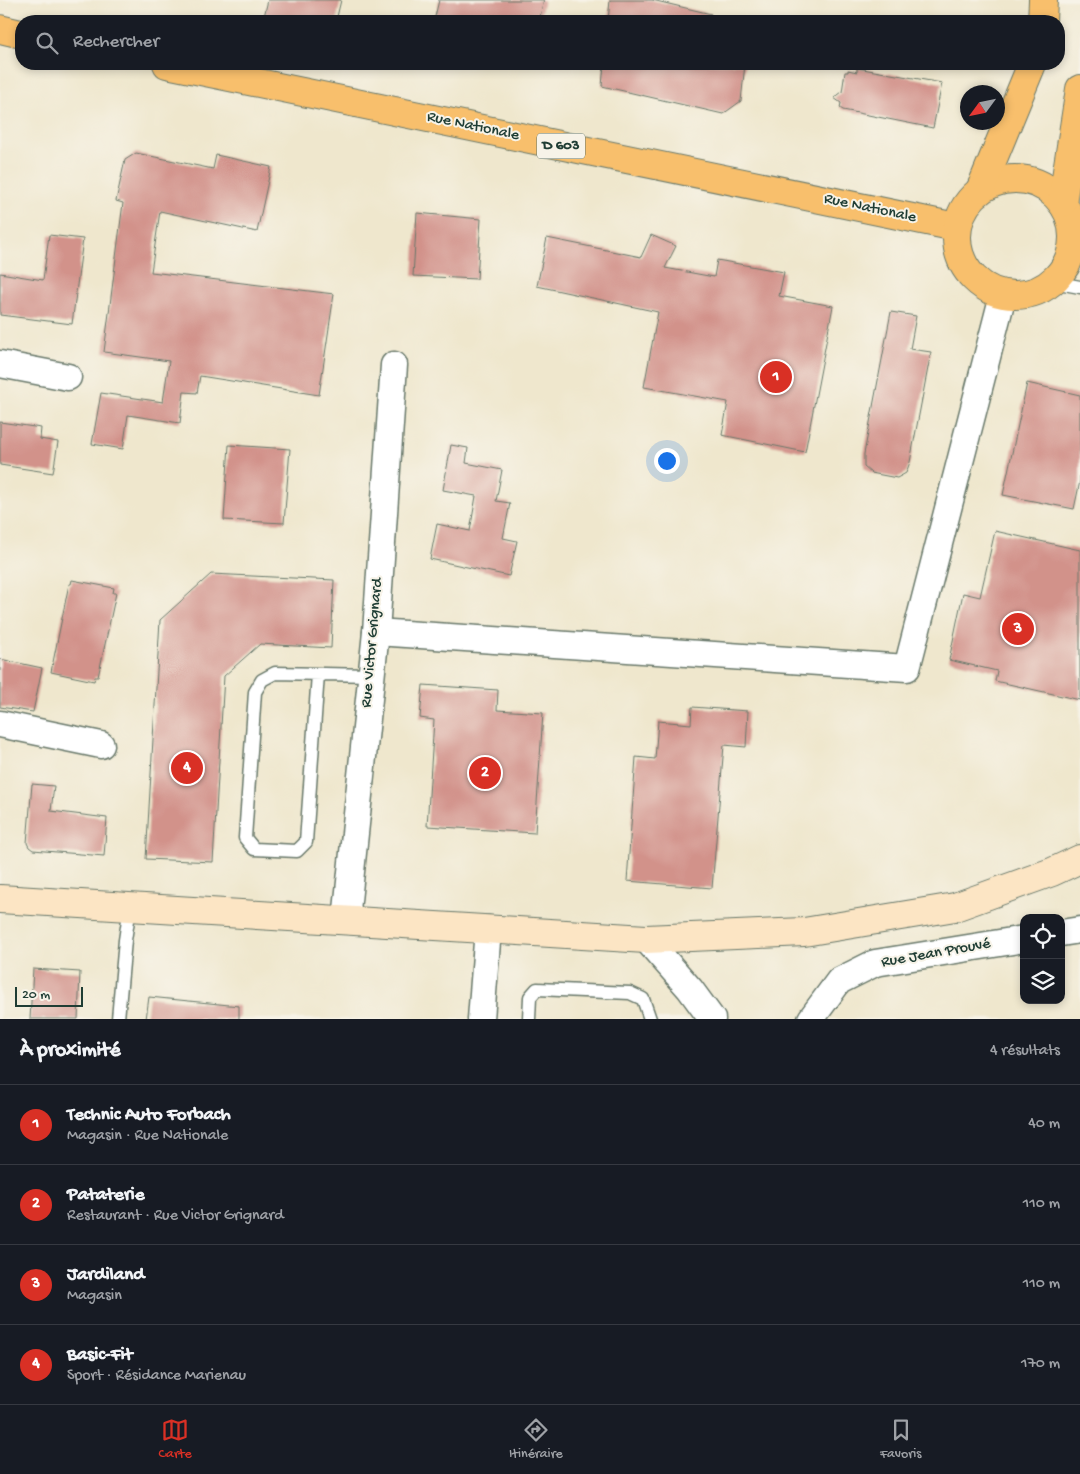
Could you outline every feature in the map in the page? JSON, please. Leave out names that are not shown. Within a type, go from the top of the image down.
[{"type":"main road","points":[[1042,15],[1043,0]]},
{"type":"main road","points":[[0,30],[15,33]]},
{"type":"main road","name":"Rue Nationale","points":[[195,70],[956,227]]},
{"type":"main road","points":[[981,188],[1002,179],[1024,179],[1046,187],[1062,203],[1072,226],[1076,252],[1053,282],[1038,291],[1021,296],[1002,295],[982,286],[966,270],[957,250],[956,227],[965,205],[981,188],[1030,70]]},
{"type":"main road","points":[[1062,203],[1080,89]]},
{"type":"main road","points":[[0,899],[646,939],[804,932],[955,907],[1052,872],[1080,859]]},
{"type":"street","points":[[376,632],[907,668],[1002,295]]},
{"type":"street","points":[[0,364],[68,377]]},
{"type":"street","name":"Rue Victor Grignard","points":[[346,920],[376,632],[394,365]]},
{"type":"street","points":[[0,724],[101,745]]},
{"type":"street","points":[[481,1019],[488,929]]},
{"type":"street","points":[[1065,932],[1080,930]]},
{"type":"street","points":[[646,939],[690,989],[712,1019]]},
{"type":"street","name":"Rue Jean Prouvé","points":[[811,1019],[839,981],[875,963],[1020,940]]},
{"type":"lane","points":[[1053,282],[1080,287]]},
{"type":"lane","points":[[318,674],[306,842],[297,851],[254,849],[245,838],[255,692],[262,680],[275,674],[318,674],[371,675]]},
{"type":"lane","points":[[118,1019],[130,907]]},
{"type":"lane","points":[[529,1019],[530,997],[537,989],[630,993],[642,1000],[650,1019]]},
{"type":"building","points":[[268,0],[341,0],[337,15],[264,15]]},
{"type":"building","points":[[439,0],[544,0],[540,15],[435,15]]},
{"type":"building","points":[[610,0],[652,0],[711,14],[711,15],[609,15]]},
{"type":"building","points":[[603,70],[744,70],[741,101],[723,114],[602,86]]},
{"type":"building","points":[[848,70],[857,72],[857,70],[868,70],[942,83],[933,128],[840,108],[841,103],[834,98],[842,92],[845,72],[848,72]]},
{"type":"building","points":[[136,153],[213,169],[216,155],[271,167],[257,232],[160,211],[151,272],[334,294],[319,395],[200,376],[197,393],[184,392],[180,423],[128,415],[123,449],[92,444],[101,393],[163,402],[169,361],[104,352],[123,203],[116,201],[125,160]]},
{"type":"building","points":[[417,213],[481,219],[477,279],[413,276]]},
{"type":"building","points":[[49,235],[83,239],[72,324],[0,315],[0,273],[43,280]]},
{"type":"building","points":[[651,235],[676,246],[665,268],[714,277],[717,260],[784,272],[779,296],[833,306],[805,452],[722,435],[728,402],[644,387],[658,312],[537,286],[547,238],[641,257]]},
{"type":"building","points":[[891,312],[916,316],[910,349],[931,352],[910,462],[906,473],[897,478],[871,473],[864,467],[864,454]]},
{"type":"building","points":[[1027,383],[1080,395],[1080,481],[1074,509],[1003,495]]},
{"type":"building","points":[[0,422],[41,428],[40,439],[58,442],[53,473],[0,465]]},
{"type":"building","points":[[229,445],[290,449],[284,523],[224,520]]},
{"type":"building","points":[[451,445],[468,448],[466,463],[502,470],[496,501],[510,503],[503,538],[517,541],[509,576],[430,559],[437,524],[470,531],[476,496],[443,490]]},
{"type":"building","points":[[995,531],[1080,550],[1080,700],[995,681],[997,671],[949,660],[963,593],[980,597]]},
{"type":"building","points":[[211,574],[334,580],[331,648],[260,644],[224,676],[213,862],[146,859],[160,620]]},
{"type":"building","points":[[72,580],[114,588],[113,593],[116,593],[98,677],[95,677],[94,681],[51,672],[69,584],[71,584]]},
{"type":"building","points":[[0,659],[42,668],[33,712],[0,707]]},
{"type":"building","points":[[423,685],[498,690],[497,710],[543,713],[535,833],[427,826],[434,720],[420,718]]},
{"type":"building","points":[[692,707],[748,711],[746,747],[724,745],[712,888],[627,881],[636,757],[655,759],[658,721],[691,724]]},
{"type":"building","points":[[32,784],[54,786],[51,811],[107,818],[104,856],[33,850],[29,847],[27,843]]},
{"type":"building","points":[[33,969],[80,972],[78,1019],[30,1019]]},
{"type":"building","points":[[149,997],[239,1006],[239,1019],[146,1019]]},
{"type":"place","name":"Technic Auto Forbach","points":[[776,377]]},
{"type":"place","name":"Jardiland","points":[[1018,629]]},
{"type":"place","name":"Basic-Fit","points":[[187,768]]},
{"type":"place","name":"Pataterie","points":[[485,773]]}]
